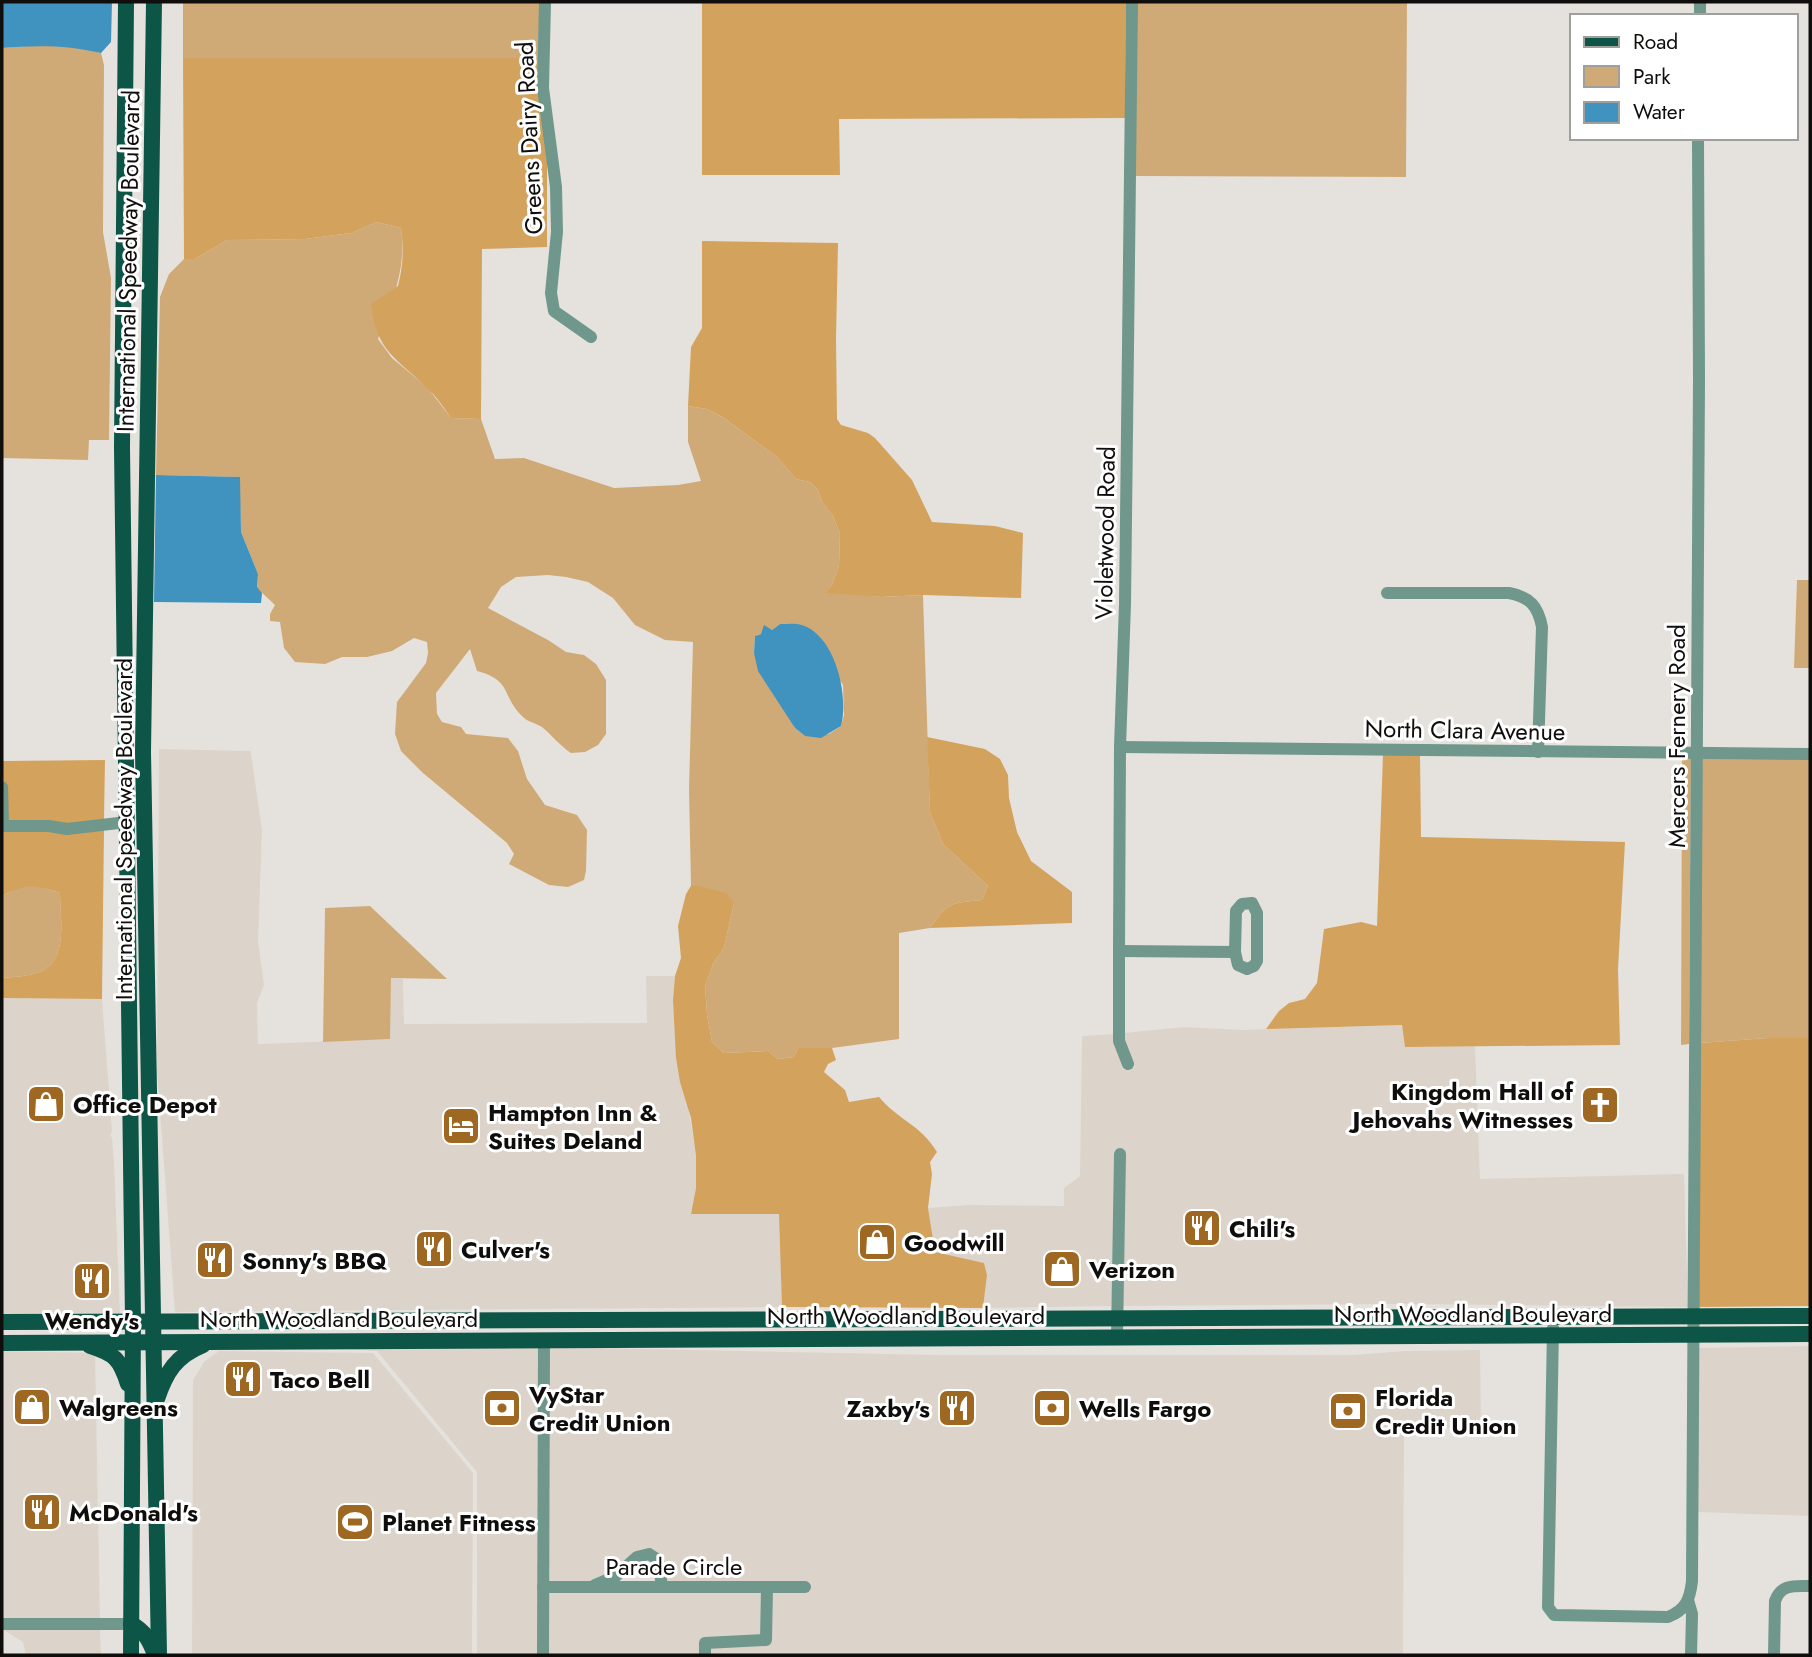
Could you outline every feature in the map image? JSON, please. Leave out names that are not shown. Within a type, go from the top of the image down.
[{"type":"main road","name":"International Speedway Boulevard","points":[[126,2],[122,448],[133,1320],[131,1655]]},
{"type":"main road","name":"International Speedway Boulevard","points":[[154,2],[143,752],[157,1655]]},
{"type":"main road","points":[[126,750],[143,752]]},
{"type":"main road","points":[[128,896],[145,896]]},
{"type":"main road","points":[[130,1024],[148,1030]]},
{"type":"main road","points":[[130,1129],[149,1120]]},
{"type":"main road","points":[[132,1233],[151,1233]]},
{"type":"main road","name":"North Woodland Boulevard","points":[[2,1322],[549,1318],[1810,1316]]},
{"type":"main road","points":[[518,1341],[534,1333],[549,1318]]},
{"type":"main road","points":[[544,1341],[560,1328],[600,1327],[641,1318]]},
{"type":"main road","points":[[397,1341],[412,1328],[440,1319]]},
{"type":"main road","points":[[799,1338],[818,1331],[824,1326],[826,1319]]},
{"type":"main road","points":[[830,1337],[844,1326],[870,1319]]},
{"type":"main road","name":"North Woodland Boulevard","points":[[2,1343],[1810,1334]]},
{"type":"main road","points":[[153,1408],[165,1375],[173,1363],[189,1350],[212,1341]]},
{"type":"main road","points":[[81,1343],[107,1351],[117,1359],[132,1396]]},
{"type":"main road","points":[[131,1624],[141,1629],[157,1655]]},
{"type":"street","name":"Greens Dairy Road","points":[[545,2],[543,88],[556,187],[557,232],[551,293],[554,311],[591,337]]},
{"type":"street","name":"Violetwood Road","points":[[1128,1064],[1119,1041],[1119,951],[1132,2]]},
{"type":"street","name":"Mercers Fernery Road","points":[[1688,1600],[1691,1597],[1692,1581],[1698,140]]},
{"type":"street","points":[[1387,593],[1509,593],[1532,601],[1539,612],[1542,626],[1538,752]]},
{"type":"street","name":"North Clara Avenue","points":[[1120,747],[1810,754]]},
{"type":"street","points":[[2,787],[3,826],[48,826],[67,829],[127,822]]},
{"type":"street","points":[[1252,903],[1257,913],[1257,961],[1247,969],[1238,965],[1235,952],[1236,911],[1242,904],[1252,903]]},
{"type":"street","points":[[1119,951],[1235,952]]},
{"type":"street","points":[[1117,1337],[1120,1154]]},
{"type":"street","points":[[1553,1317],[1548,1607],[1554,1615],[1668,1616],[1681,1612],[1688,1600]]},
{"type":"street","points":[[1412,1318],[1413,1336]]},
{"type":"street","points":[[542,1655],[544,1341]]},
{"type":"street","points":[[590,1587],[616,1576],[637,1557],[649,1554],[658,1560],[662,1587]]},
{"type":"street","points":[[1774,1655],[1775,1601],[1778,1593],[1790,1586],[1810,1586]]},
{"type":"street","name":"Parade Circle","points":[[543,1587],[805,1587]]},
{"type":"street","points":[[705,1655],[705,1643],[766,1640],[767,1587]]},
{"type":"street","points":[[1688,1600],[1692,1614],[1692,1655]]},
{"type":"street","points":[[2,1625],[131,1624]]},
{"type":"shaded area","points":[[702,2],[1126,2],[1125,118],[839,119],[840,175],[702,175]]},
{"type":"shaded area","points":[[183,58],[538,58],[547,162],[547,247],[482,249],[481,419],[451,418],[431,391],[390,353],[378,333],[371,304],[398,286],[402,257],[401,228],[377,222],[351,233],[305,239],[227,240],[195,259],[184,259]]},
{"type":"shaded area","points":[[702,241],[838,243],[837,419],[841,425],[868,433],[875,438],[912,480],[932,522],[995,526],[1023,533],[1021,598],[923,595],[881,597],[825,593],[832,585],[839,566],[840,534],[818,490],[810,482],[796,479],[777,457],[724,418],[707,409],[688,406],[691,347],[702,328]]},
{"type":"shaded area","points":[[927,737],[985,749],[1000,759],[1008,775],[1009,798],[1017,832],[1031,861],[1072,892],[1072,923],[930,928],[951,905],[982,900],[988,886],[943,844],[930,812]]},
{"type":"shaded area","points":[[250,747],[262,830],[258,941],[264,985],[257,1003],[258,1044],[389,1039],[390,978],[403,979],[404,1024],[647,1023],[646,976],[675,976],[674,1018],[696,1156],[696,1188],[691,1214],[780,1213],[782,1307],[175,1312],[157,1071],[159,749],[250,751]]},
{"type":"shaded area","points":[[1383,755],[1420,755],[1421,837],[1625,842],[1618,969],[1620,1045],[1405,1047],[1402,1025],[1266,1029],[1279,1011],[1289,1003],[1305,999],[1317,983],[1324,929],[1361,922],[1377,926]]},
{"type":"shaded area","points":[[105,760],[104,819],[67,824],[8,821],[2,761]]},
{"type":"shaded area","points":[[104,829],[102,999],[2,998],[2,978],[40,972],[49,966],[59,948],[61,925],[60,893],[31,887],[2,896],[2,830]]},
{"type":"shaded area","points":[[692,884],[726,893],[734,903],[724,948],[713,964],[705,986],[712,1042],[724,1053],[768,1051],[778,1059],[794,1057],[798,1048],[832,1048],[836,1060],[828,1064],[824,1072],[845,1090],[849,1102],[879,1097],[916,1128],[937,1152],[930,1162],[932,1174],[928,1208],[935,1252],[984,1263],[987,1275],[983,1308],[782,1307],[779,1214],[691,1214],[696,1188],[696,1156],[691,1118],[676,1058],[673,1000],[675,976],[681,958],[678,926],[686,894]]},
{"type":"shaded area","points":[[2,998],[102,999],[114,1164],[120,1314],[2,1315]]},
{"type":"shaded area","points":[[1402,1025],[1405,1047],[1475,1046],[1480,1179],[1684,1174],[1688,1307],[1397,1304],[1123,1306],[1125,1149],[1114,1150],[1112,1306],[983,1308],[987,1275],[984,1263],[935,1253],[928,1208],[970,1205],[1064,1206],[1064,1188],[1080,1176],[1082,1036],[1113,1034],[1125,1070],[1135,1067],[1124,1040],[1124,1033],[1184,1027],[1242,1030]]},
{"type":"shaded area","points":[[1810,1038],[1810,1306],[1699,1307],[1700,1043]]},
{"type":"shaded area","points":[[1810,1346],[1810,1516],[1698,1512],[1698,1348]]},
{"type":"shaded area","points":[[538,1347],[537,1655],[477,1655],[477,1472],[377,1351],[346,1349]]},
{"type":"shaded area","points":[[549,1347],[938,1355],[1353,1355],[1480,1350],[1481,1428],[1404,1429],[1403,1655],[711,1655],[711,1648],[767,1645],[772,1592],[810,1592],[810,1582],[667,1582],[653,1550],[589,1582],[548,1582]]},
{"type":"shaded area","points":[[2,1351],[95,1353],[100,1619],[2,1620]]},
{"type":"shaded area","points":[[219,1351],[373,1353],[473,1473],[472,1655],[192,1655],[193,1380],[204,1362]]},
{"type":"shaded area","points":[[548,1592],[761,1592],[761,1636],[705,1639],[700,1655],[548,1655]]},
{"type":"shaded area","points":[[2,1629],[100,1629],[101,1655],[26,1655],[23,1642]]},
{"type":"green space","points":[[183,2],[540,2],[538,58],[183,58]]},
{"type":"green space","points":[[1137,2],[1407,2],[1406,177],[1135,176]]},
{"type":"green space","points":[[38,45],[76,47],[101,53],[104,65],[103,232],[111,278],[109,440],[89,440],[88,460],[2,458],[2,48]]},
{"type":"green space","points":[[377,222],[401,228],[400,271],[378,339],[392,358],[428,388],[451,418],[481,419],[495,459],[524,458],[614,488],[678,485],[701,481],[688,442],[688,406],[707,409],[724,418],[777,457],[796,479],[810,482],[818,490],[840,534],[839,566],[832,585],[826,592],[881,597],[923,595],[930,812],[943,844],[988,886],[982,900],[951,905],[930,928],[899,933],[899,1039],[832,1048],[798,1048],[794,1057],[778,1059],[768,1051],[724,1053],[712,1042],[705,986],[713,964],[724,948],[734,903],[693,884],[691,886],[689,789],[693,642],[665,640],[635,625],[613,598],[588,582],[548,575],[516,577],[501,587],[488,608],[566,652],[584,655],[596,664],[606,680],[606,734],[598,745],[585,752],[571,753],[542,727],[524,718],[496,679],[477,671],[470,649],[436,693],[437,714],[442,722],[461,727],[466,734],[508,738],[518,751],[527,779],[545,805],[577,815],[587,830],[584,880],[568,887],[549,885],[509,864],[514,854],[507,843],[423,773],[401,751],[395,734],[397,702],[426,663],[427,642],[414,638],[392,651],[367,657],[342,657],[325,664],[295,662],[284,648],[280,622],[270,621],[275,605],[257,588],[258,574],[241,532],[239,477],[156,475],[160,297],[169,274],[184,259],[195,259],[227,240],[305,239],[351,233]],"holes":[[[780,624],[802,625],[843,685],[844,715],[841,726],[829,734],[805,736],[795,728],[754,653],[755,636]]]},
{"type":"green space","points":[[1797,580],[1810,580],[1810,668],[1794,668]]},
{"type":"green space","points":[[1682,758],[1691,758],[1689,1044],[1681,1045]]},
{"type":"green space","points":[[1702,758],[1810,759],[1810,1038],[1700,1043]]},
{"type":"green space","points":[[20,886],[38,886],[60,893],[59,948],[49,966],[40,972],[2,978],[2,896]]},
{"type":"green space","points":[[370,906],[447,979],[391,978],[390,1039],[323,1042],[325,908]]},
{"type":"water","points":[[2,2],[112,2],[111,42],[101,53],[52,46],[2,48]]},
{"type":"water","points":[[156,475],[240,477],[241,532],[258,574],[257,587],[262,593],[261,603],[154,602]]},
{"type":"water","points":[[780,624],[800,624],[814,631],[824,641],[837,669],[843,700],[841,726],[821,738],[805,736],[795,728],[758,671],[754,653],[755,636],[761,634],[764,625],[772,630]]},
{"type":"place","name":"Office Depot","points":[[46,1104]]},
{"type":"place","name":"Kingdom Hall of Jehovahs Witnesses","points":[[1600,1105]]},
{"type":"place","name":"Hampton Inn & Suites Deland","points":[[461,1126]]},
{"type":"place","name":"Chili's","points":[[1202,1228]]},
{"type":"place","name":"Goodwill","points":[[877,1242]]},
{"type":"place","name":"Culver's","points":[[434,1249]]},
{"type":"place","name":"Sonny's BBQ","points":[[215,1260]]},
{"type":"place","name":"Verizon","points":[[1062,1269]]},
{"type":"place","name":"Wendy's","points":[[92,1281]]},
{"type":"place","name":"Taco Bell","points":[[243,1379]]},
{"type":"place","name":"Walgreens","points":[[32,1407]]},
{"type":"place","name":"VyStar Credit Union","points":[[502,1408]]},
{"type":"place","name":"Zaxby's","points":[[957,1408]]},
{"type":"place","name":"Wells Fargo","points":[[1052,1408]]},
{"type":"place","name":"Florida Credit Union","points":[[1348,1411]]},
{"type":"place","name":"McDonald's","points":[[42,1512]]},
{"type":"place","name":"Planet Fitness","points":[[355,1522]]}]
